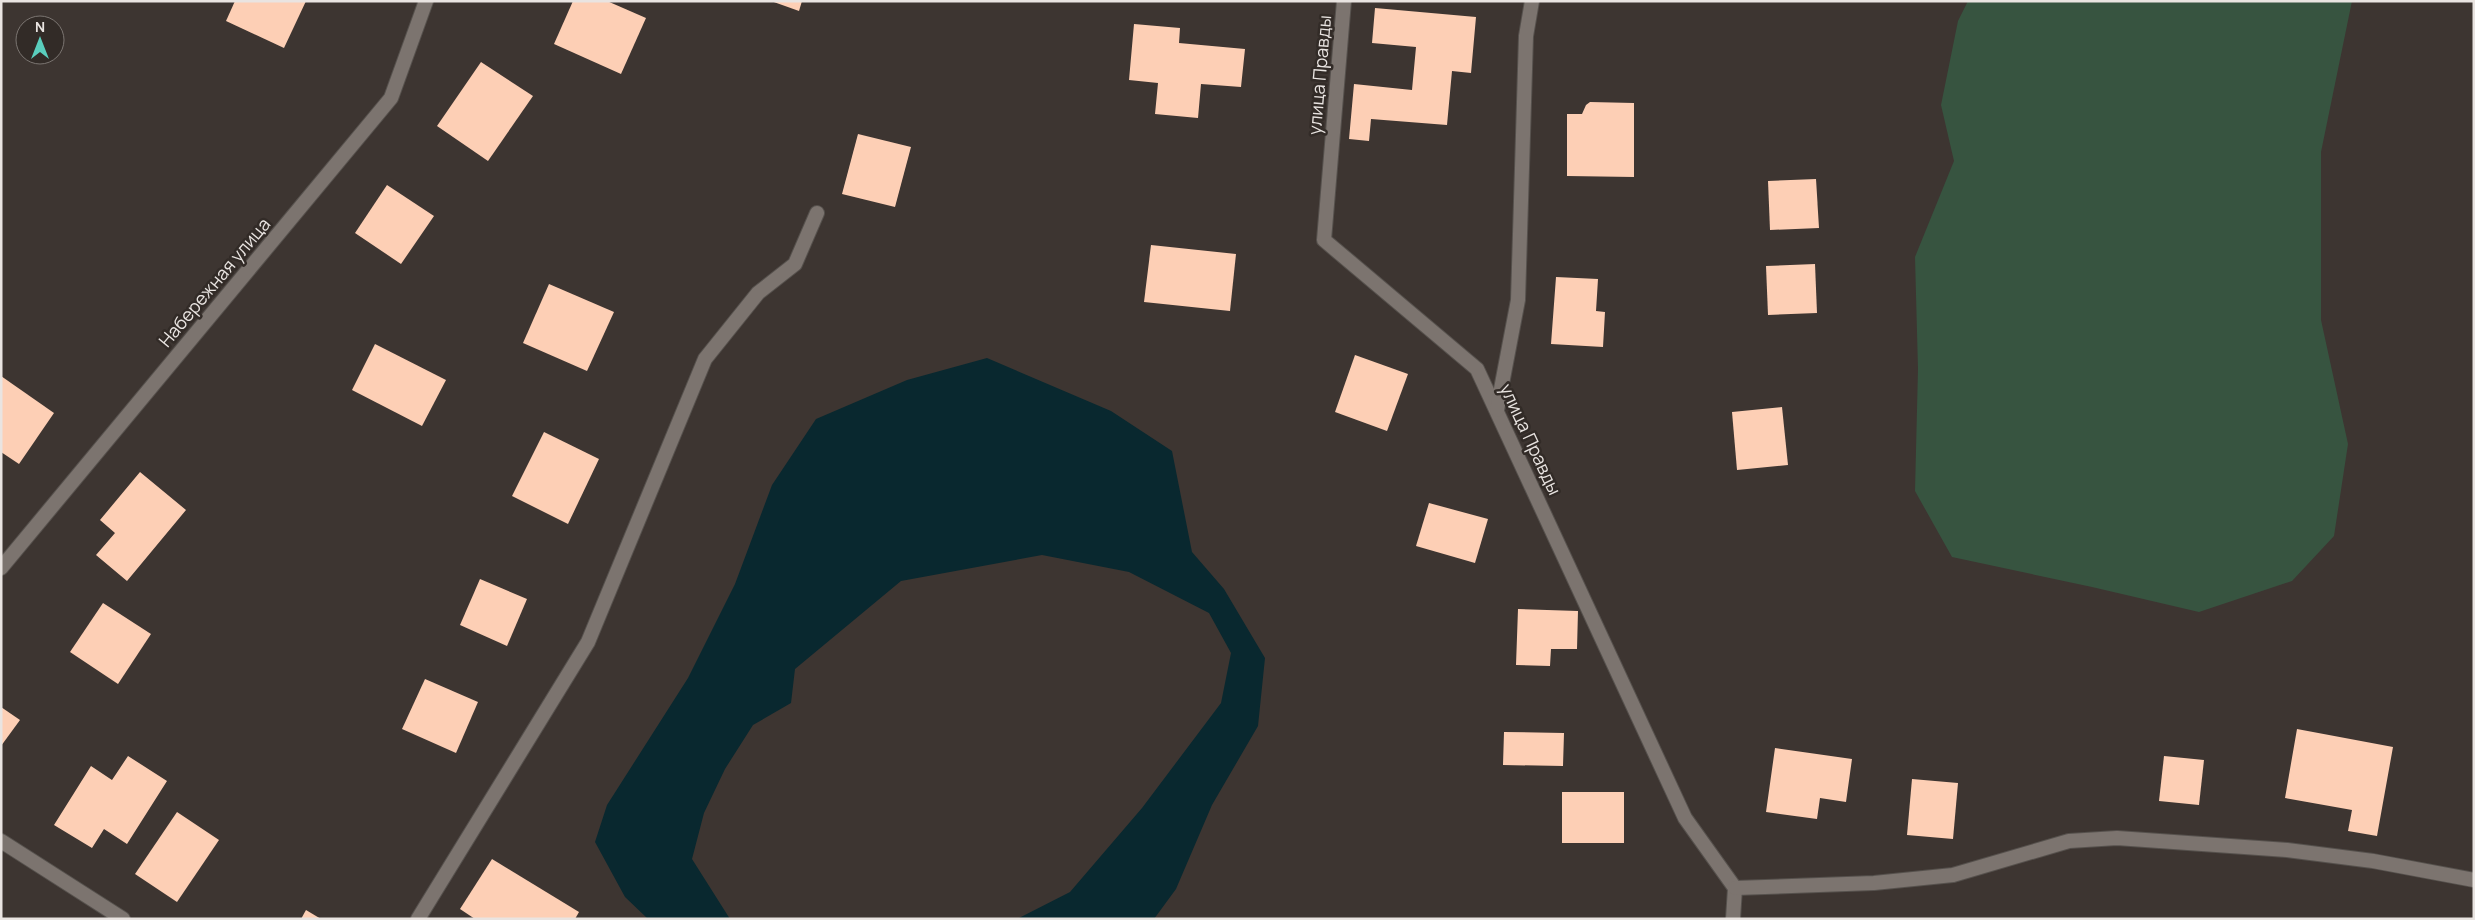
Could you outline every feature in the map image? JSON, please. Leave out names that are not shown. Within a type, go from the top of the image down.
[{"type":"street","name":"Набережная улица","points":[[1,568],[390,98],[426,1]]},
{"type":"street","name":"улица Правды","points":[[1344,1],[1324,240],[1477,369],[1685,818],[1735,888]]},
{"type":"street","points":[[1497,410],[1518,300],[1526,36],[1532,1]]},
{"type":"street","points":[[418,919],[588,642],[705,358],[758,292],[795,264],[817,213]]},
{"type":"street","points":[[1733,919],[1735,888],[1874,883],[1952,875],[2069,842],[2118,838],[2287,850],[2373,861],[2474,880]]},
{"type":"street","points":[[1,841],[124,919]]},
{"type":"green space","points":[[1968,1],[2352,1],[2321,152],[2321,320],[2348,444],[2334,536],[2292,581],[2199,612],[1952,557],[1915,491],[1918,369],[1915,257],[1954,161],[1941,105],[1958,21]]},
{"type":"water","points":[[987,358],[1111,411],[1172,451],[1192,552],[1224,589],[1265,658],[1258,726],[1212,805],[1176,889],[1154,919],[1017,919],[1070,892],[1142,808],[1221,703],[1231,653],[1209,613],[1129,572],[1042,555],[901,581],[795,669],[791,703],[753,725],[725,769],[704,813],[692,859],[730,919],[648,919],[625,897],[595,842],[607,805],[688,678],[735,584],[772,485],[816,419],[907,380]]},
{"type":"building","points":[[235,1],[306,1],[284,48],[226,21]]},
{"type":"building","points":[[573,1],[607,1],[646,18],[621,74],[554,44]]},
{"type":"building","points":[[771,1],[802,1],[799,11]]},
{"type":"building","points":[[1375,8],[1476,17],[1471,73],[1452,71],[1447,125],[1371,119],[1369,141],[1349,139],[1354,84],[1412,90],[1416,47],[1372,43]]},
{"type":"building","points":[[1134,24],[1180,28],[1179,43],[1245,49],[1241,87],[1201,84],[1198,118],[1155,114],[1158,83],[1129,80]]},
{"type":"building","points":[[481,62],[533,96],[488,161],[437,126]]},
{"type":"building","points":[[1590,102],[1634,103],[1634,177],[1567,176],[1567,114],[1582,114],[1586,105]]},
{"type":"building","points":[[858,134],[911,147],[895,207],[842,194]]},
{"type":"building","points":[[1816,179],[1819,228],[1770,230],[1768,181]]},
{"type":"building","points":[[387,185],[434,216],[401,264],[355,233]]},
{"type":"building","points":[[1151,245],[1236,254],[1230,311],[1144,302]]},
{"type":"building","points":[[1815,264],[1817,313],[1768,315],[1766,266]]},
{"type":"building","points":[[1556,277],[1598,279],[1596,311],[1605,312],[1603,347],[1551,344]]},
{"type":"building","points":[[549,284],[614,312],[587,371],[523,343]]},
{"type":"building","points":[[375,344],[446,380],[422,426],[352,390]]},
{"type":"building","points":[[1355,355],[1408,374],[1387,431],[1335,412]]},
{"type":"building","points":[[1,376],[54,413],[19,464],[1,452]]},
{"type":"building","points":[[1782,407],[1788,465],[1737,470],[1732,412]]},
{"type":"building","points":[[544,432],[599,459],[568,524],[512,496]]},
{"type":"building","points":[[140,472],[186,510],[127,581],[96,555],[115,533],[100,520]]},
{"type":"building","points":[[1429,503],[1488,519],[1475,563],[1416,546]]},
{"type":"building","points":[[480,579],[527,599],[507,646],[460,625]]},
{"type":"building","points":[[103,603],[151,634],[118,684],[70,652]]},
{"type":"building","points":[[1518,609],[1578,611],[1577,649],[1551,649],[1550,666],[1516,665]]},
{"type":"building","points":[[425,679],[478,702],[456,753],[402,729]]},
{"type":"building","points":[[1,707],[20,720],[1,746]]},
{"type":"building","points":[[2297,729],[2393,747],[2377,836],[2348,831],[2352,810],[2285,798]]},
{"type":"building","points":[[1504,732],[1564,733],[1563,766],[1503,765]]},
{"type":"building","points":[[1775,748],[1852,759],[1846,802],[1820,798],[1817,819],[1766,812]]},
{"type":"building","points":[[128,756],[167,781],[127,844],[104,829],[92,848],[54,825],[91,766],[112,780]]},
{"type":"building","points":[[2164,756],[2204,760],[2199,805],[2159,801]]},
{"type":"building","points":[[1912,779],[1958,783],[1953,839],[1907,835]]},
{"type":"building","points":[[1562,792],[1624,792],[1624,843],[1562,843]]},
{"type":"building","points":[[177,812],[219,840],[177,902],[135,874]]},
{"type":"building","points":[[492,859],[579,912],[575,919],[475,919],[460,909]]},
{"type":"building","points":[[306,910],[321,919],[301,919]]}]
